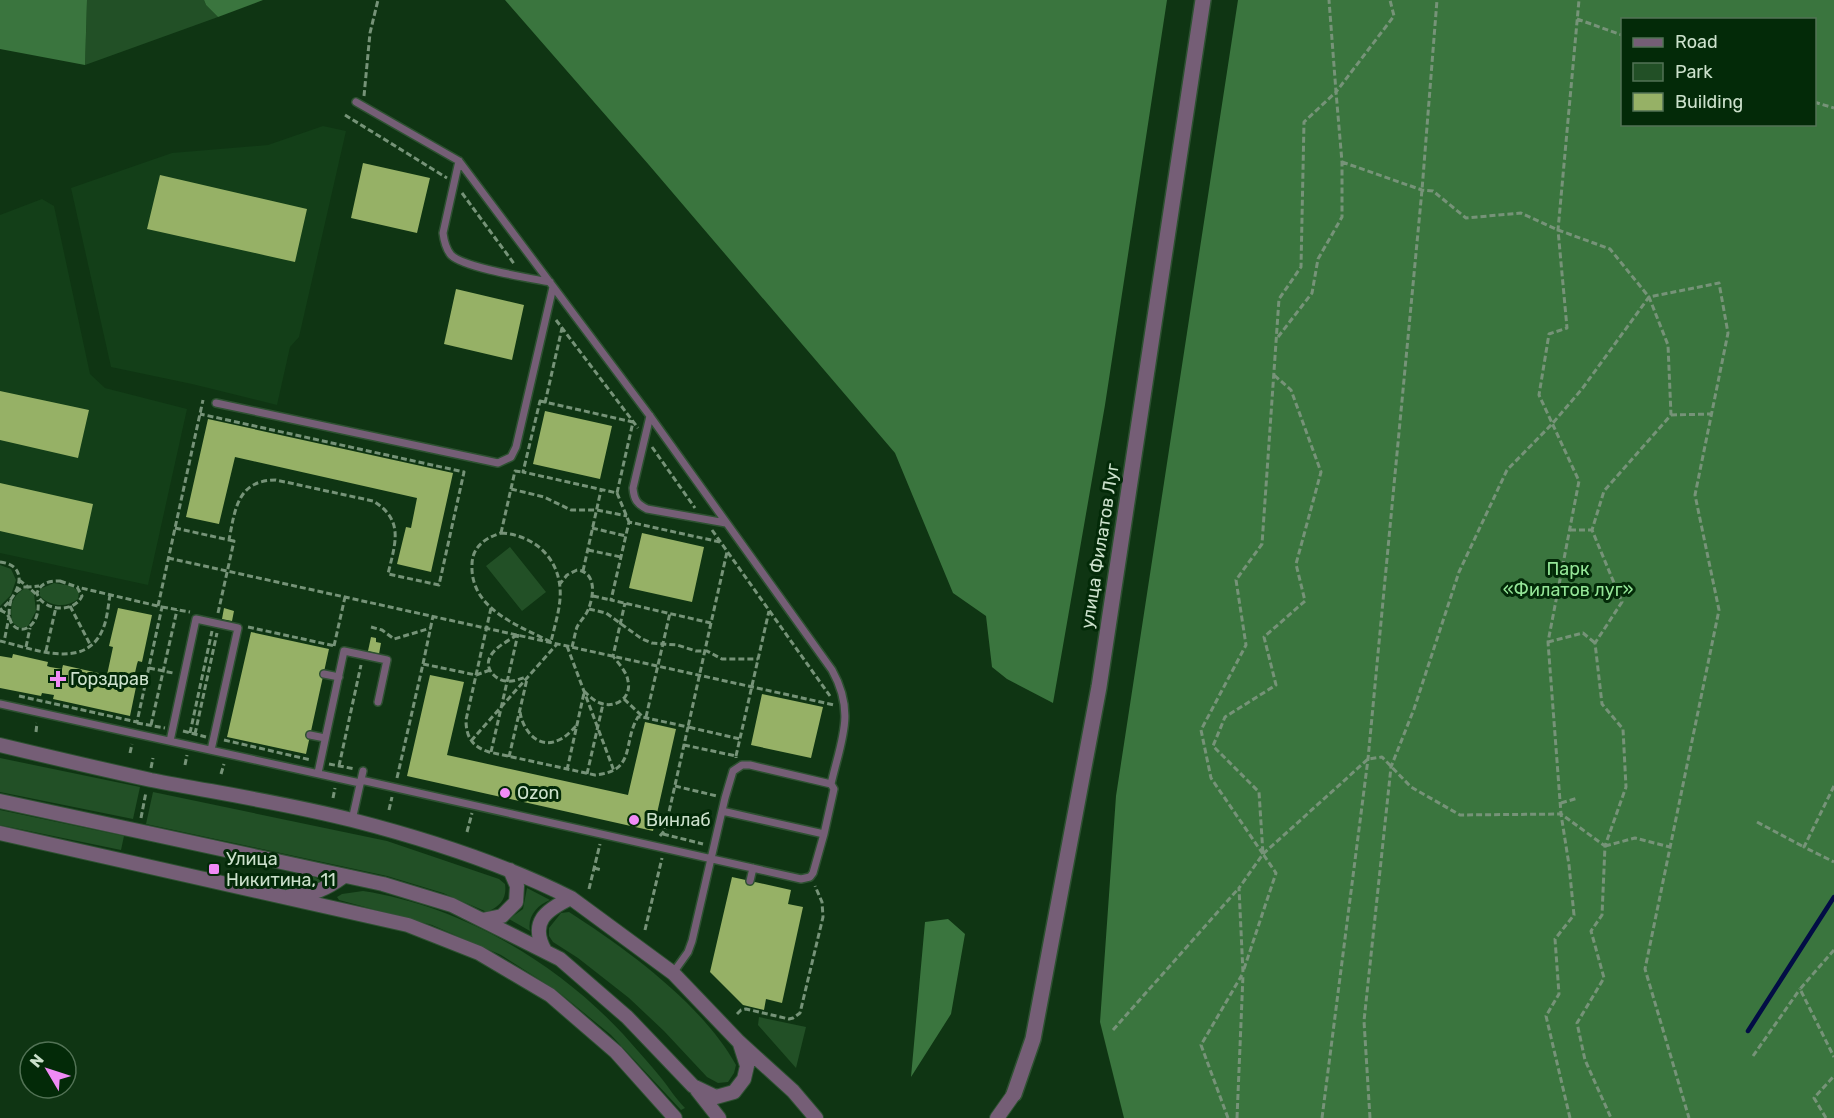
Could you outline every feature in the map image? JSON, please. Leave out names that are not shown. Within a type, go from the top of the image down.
[{"type":"street","name":"улица Филатов Луг","points":[[1005,1118],[1033,1039],[1099,687],[1203,0]]},
{"type":"street","points":[[0,745],[149,779],[352,820],[510,870],[571,898],[673,973],[739,1042],[793,1091],[816,1118]]},
{"type":"street","points":[[0,801],[384,884],[452,905],[561,959],[627,1017],[693,1086],[719,1118]]},
{"type":"street","points":[[0,833],[408,926],[479,953],[550,995],[616,1052],[675,1118]]},
{"type":"street","points":[[482,920],[502,916],[516,902],[517,886],[510,870]]},
{"type":"street","points":[[276,897],[301,896],[325,890],[344,876]]},
{"type":"street","points":[[545,951],[539,939],[540,921],[550,908],[571,898]]},
{"type":"street","points":[[693,1086],[716,1097],[734,1092],[744,1079],[747,1066],[739,1042]]},
{"type":"street","name":"улица Филатов Луг","points":[[997,1118],[1014,1094]]},
{"type":"lane","points":[[0,704],[801,879],[810,877],[816,867],[834,789],[831,784],[846,717],[839,681],[650,416],[459,161],[360,104]]},
{"type":"lane","points":[[459,161],[443,233],[444,242],[451,255],[466,264],[551,285]]},
{"type":"lane","points":[[216,403],[490,463],[505,461],[511,457],[516,447],[551,285]]},
{"type":"lane","points":[[650,416],[633,488],[634,497],[639,505],[647,509],[726,523]]},
{"type":"lane","points":[[170,741],[196,619],[217,622],[238,628],[212,750]]},
{"type":"lane","points":[[318,774],[345,651],[387,660],[378,702]]},
{"type":"lane","points":[[324,674],[339,677]]},
{"type":"lane","points":[[310,735],[325,738]]},
{"type":"lane","points":[[673,973],[690,947],[732,771],[742,765],[750,765],[831,784]]},
{"type":"lane","points":[[352,820],[363,771]]},
{"type":"lane","points":[[722,811],[824,834]]},
{"type":"lane","points":[[750,881],[753,868]]},
{"type":"path","points":[[360,104],[370,33],[378,0]]},
{"type":"path","points":[[1276,339],[1312,293],[1318,259],[1342,217],[1342,162],[1329,0]]},
{"type":"path","points":[[1228,1118],[1201,1045],[1243,973],[1276,873],[1210,778],[1201,730],[1246,645],[1236,580],[1262,544],[1279,298],[1301,267],[1304,122],[1336,92],[1394,16],[1390,0]]},
{"type":"path","points":[[1322,1118],[1368,759],[1422,190],[1437,0]]},
{"type":"path","points":[[1570,1118],[1546,1016],[1559,994],[1556,939],[1574,915],[1561,814],[1548,642],[1579,481],[1539,395],[1549,334],[1567,328],[1558,230],[1579,0]]},
{"type":"path","points":[[1577,19],[1621,33]]},
{"type":"path","points":[[1816,102],[1834,108]]},
{"type":"path","points":[[345,114],[454,183]]},
{"type":"path","points":[[1342,162],[1422,190],[1433,191],[1466,218],[1521,213],[1558,230],[1610,249],[1649,297],[1668,345],[1671,415],[1604,491],[1592,530],[1622,602],[1595,643],[1602,704],[1623,729],[1626,787],[1605,846],[1602,915],[1591,931],[1604,978],[1577,1023],[1585,1060],[1611,1118]]},
{"type":"path","points":[[1370,1118],[1364,1021],[1391,767],[1414,710],[1459,572],[1507,470],[1582,389],[1649,297],[1719,282],[1728,333],[1695,495],[1719,610],[1645,969],[1689,1118]]},
{"type":"path","points":[[545,403],[562,328]]},
{"type":"path","points":[[1263,854],[1259,792],[1213,746],[1225,717],[1276,685],[1264,637],[1305,601],[1296,564],[1321,472],[1292,390],[1274,375]]},
{"type":"path","points":[[158,606],[203,400]]},
{"type":"path","points":[[523,472],[540,401],[633,422],[617,494],[629,522],[611,600]]},
{"type":"path","points":[[200,414],[464,472],[439,585],[388,573],[396,539],[395,530],[390,515],[373,501],[276,480],[253,485],[241,496],[237,503],[229,540]]},
{"type":"path","points":[[1671,415],[1711,414]]},
{"type":"path","points":[[501,533],[515,471],[617,494]]},
{"type":"path","points":[[511,489],[544,497],[571,510],[597,510],[627,516]]},
{"type":"path","points":[[583,571],[601,490]]},
{"type":"path","points":[[629,522],[720,542]]},
{"type":"path","points":[[175,528],[234,541],[192,734]]},
{"type":"path","points":[[592,528],[626,536]]},
{"type":"path","points":[[1570,530],[1592,530]]},
{"type":"path","points":[[501,533],[513,534],[530,540],[544,550],[557,573],[559,585],[560,599],[551,642],[510,622],[491,608],[478,591],[471,575],[472,558],[478,546],[488,537],[501,533]]},
{"type":"path","points":[[588,550],[621,557]]},
{"type":"path","points":[[645,930],[666,842],[663,834],[727,552]]},
{"type":"path","points":[[168,558],[834,705]]},
{"type":"path","points":[[0,562],[13,566],[19,580],[11,600],[0,610],[6,612],[12,624],[19,630],[31,626]]},
{"type":"path","points":[[559,585],[571,572],[583,571],[591,579],[592,596],[589,609],[576,630],[572,646]]},
{"type":"path","points":[[19,580],[33,589],[46,604],[56,607],[70,606],[80,600],[82,596],[77,587]]},
{"type":"path","points":[[11,694],[137,722],[162,607],[60,581],[36,587],[23,587],[16,592]]},
{"type":"path","points":[[26,647],[31,626],[38,612],[37,592],[42,585]]},
{"type":"path","points":[[11,600],[2,642],[71,655],[91,646],[103,629],[110,595]]},
{"type":"path","points":[[592,596],[711,622]]},
{"type":"path","points":[[584,691],[603,704],[616,704],[624,699],[628,691],[628,678],[613,656],[625,603]]},
{"type":"path","points":[[70,606],[91,646]]},
{"type":"path","points":[[46,651],[56,607]]},
{"type":"path","points":[[491,608],[466,720],[466,729],[471,741],[478,748],[567,770],[587,774],[607,774],[614,771],[624,761],[629,751],[636,720],[644,717]]},
{"type":"path","points":[[151,725],[177,609]]},
{"type":"path","points":[[589,609],[606,613],[647,641],[705,651],[722,659],[758,659]]},
{"type":"path","points":[[752,687],[769,611]]},
{"type":"path","points":[[644,717],[670,613]]},
{"type":"path","points":[[396,779],[433,616]]},
{"type":"path","points":[[247,627],[334,646]]},
{"type":"path","points":[[371,627],[382,630],[394,639],[430,628]]},
{"type":"path","points":[[1548,642],[1583,633],[1595,643]]},
{"type":"path","points":[[518,634],[495,650],[489,658],[490,670],[493,675],[507,682],[527,676]]},
{"type":"path","points":[[491,752],[518,634]]},
{"type":"path","points":[[471,741],[557,643]]},
{"type":"path","points":[[566,645],[614,771]]},
{"type":"path","points":[[339,766],[363,655]]},
{"type":"path","points":[[423,664],[476,675],[490,670]]},
{"type":"path","points":[[149,668],[184,676]]},
{"type":"path","points":[[509,757],[527,676]]},
{"type":"path","points":[[567,770],[584,691]]},
{"type":"path","points":[[624,699],[644,717],[740,739]]},
{"type":"path","points":[[587,774],[603,704]]},
{"type":"path","points":[[520,710],[525,729],[533,738],[541,741],[552,742],[562,738],[576,726]]},
{"type":"path","points":[[684,745],[736,756],[732,771]]},
{"type":"path","points":[[1113,1030],[1239,888],[1263,854],[1368,759],[1382,758],[1411,788],[1460,815],[1561,814],[1605,846]]},
{"type":"path","points":[[675,786],[725,798]]},
{"type":"path","points":[[1804,847],[1834,786]]},
{"type":"path","points":[[1561,803],[1578,798]]},
{"type":"path","points":[[1756,822],[1834,862]]},
{"type":"path","points":[[589,889],[602,834]]},
{"type":"path","points":[[658,838],[663,834]]},
{"type":"path","points":[[663,834],[714,846]]},
{"type":"path","points":[[1605,846],[1635,838],[1670,847]]},
{"type":"path","points":[[594,868],[602,870]]},
{"type":"path","points":[[738,1014],[741,1010],[746,1009],[793,1018],[800,1013],[823,917],[822,902],[810,877]]},
{"type":"path","points":[[1237,1118],[1243,973],[1239,888]]},
{"type":"path","points":[[1753,1056],[1800,989],[1834,950]]},
{"type":"path","points":[[1800,989],[1834,1057]]},
{"type":"path","points":[[1826,1118],[1814,1098],[1834,1076]]},
{"type":"shaded area","points":[[323,126],[346,131],[299,337],[290,347],[277,405],[111,367],[71,188],[172,153],[268,145]]},
{"type":"shaded area","points":[[42,199],[54,206],[90,374],[105,388],[187,409],[148,585],[0,553],[0,215]]},
{"type":"green space","points":[[0,0],[87,0],[85,65],[0,49]]},
{"type":"green space","points":[[87,0],[204,0],[218,17],[85,65]]},
{"type":"green space","points":[[204,0],[263,0],[218,17]]},
{"type":"green space","points":[[505,0],[1167,0],[1105,405],[1053,703],[1007,679],[992,667],[986,616],[953,593],[895,453]]},
{"type":"green space","name":"Парк «Филатов луг»","points":[[1238,0],[1834,0],[1834,1118],[1124,1118],[1100,1022],[1116,796]]},
{"type":"green space","points":[[510,547],[546,592],[522,611],[486,566]]},
{"type":"green space","points":[[0,565],[11,569],[16,580],[11,595],[0,606]]},
{"type":"green space","points":[[54,583],[72,586],[79,592],[78,599],[64,605],[44,600],[40,596],[40,589]]},
{"type":"green space","points":[[24,589],[34,594],[36,611],[28,626],[20,628],[13,623],[11,608],[16,595]]},
{"type":"green space","points":[[0,758],[140,787],[133,819],[0,792]]},
{"type":"green space","points":[[153,792],[387,841],[499,879],[505,884],[504,897],[496,907],[487,912],[443,893],[387,876],[146,824]]},
{"type":"green space","points":[[0,810],[124,836],[121,850],[0,825]]},
{"type":"green space","points":[[262,875],[314,877],[320,880],[312,886],[290,889],[261,884]]},
{"type":"green space","points":[[527,888],[550,900],[534,912],[530,921],[530,931],[509,919],[523,909]]},
{"type":"green space","points":[[363,891],[400,898],[471,924],[537,961],[597,1008],[623,1034],[685,1108],[681,1110],[611,1035],[556,990],[501,955],[432,925],[339,900],[337,897]]},
{"type":"green space","points":[[569,912],[639,961],[684,1000],[704,1021],[736,1065],[728,1082],[718,1083],[707,1077],[629,998],[578,958],[553,942],[549,936],[549,928],[561,913]]},
{"type":"green space","points":[[948,919],[965,934],[951,1014],[911,1077],[925,922]]},
{"type":"green space","points":[[759,1017],[806,1027],[796,1068],[758,1025]]},
{"type":"building","points":[[363,163],[430,178],[417,233],[351,218]]},
{"type":"building","points":[[160,175],[307,209],[295,262],[147,229]]},
{"type":"building","points":[[456,289],[524,305],[512,360],[444,344]]},
{"type":"building","points":[[0,391],[89,410],[78,458],[0,440]]},
{"type":"building","points":[[545,411],[612,426],[600,479],[533,464]]},
{"type":"building","points":[[208,419],[453,473],[431,572],[397,564],[406,527],[411,528],[417,498],[235,457],[219,524],[186,517]]},
{"type":"building","points":[[0,483],[93,504],[83,550],[0,531]]},
{"type":"building","points":[[642,533],[704,547],[692,602],[629,588]]},
{"type":"building","points":[[118,608],[152,615],[142,662],[138,661],[132,686],[136,687],[130,716],[53,699],[54,695],[42,693],[41,696],[0,688],[0,656],[12,658],[13,654],[48,662],[47,666],[50,667],[62,669],[63,665],[107,675],[113,647],[109,646]]},
{"type":"building","points":[[224,608],[234,611],[232,621],[222,619]]},
{"type":"building","points":[[251,632],[329,649],[306,754],[227,737]]},
{"type":"building","points":[[371,637],[381,643],[379,654],[368,651]]},
{"type":"building","points":[[430,675],[464,682],[447,755],[628,795],[645,722],[676,729],[653,831],[407,776]]},
{"type":"building","points":[[762,694],[823,707],[811,758],[751,745]]},
{"type":"building","points":[[732,877],[791,890],[788,904],[803,907],[782,1003],[766,999],[764,1010],[743,1005],[710,972]]},
{"type":"waterway","points":[[1748,1031],[1834,897]]},
{"type":"place","name":"Горздрав","points":[[58,679]]},
{"type":"place","name":"Ozon","points":[[505,793]]},
{"type":"place","name":"Винлаб","points":[[634,820]]},
{"type":"place","name":"Улица Никитина, 11","points":[[214,869]]}]
